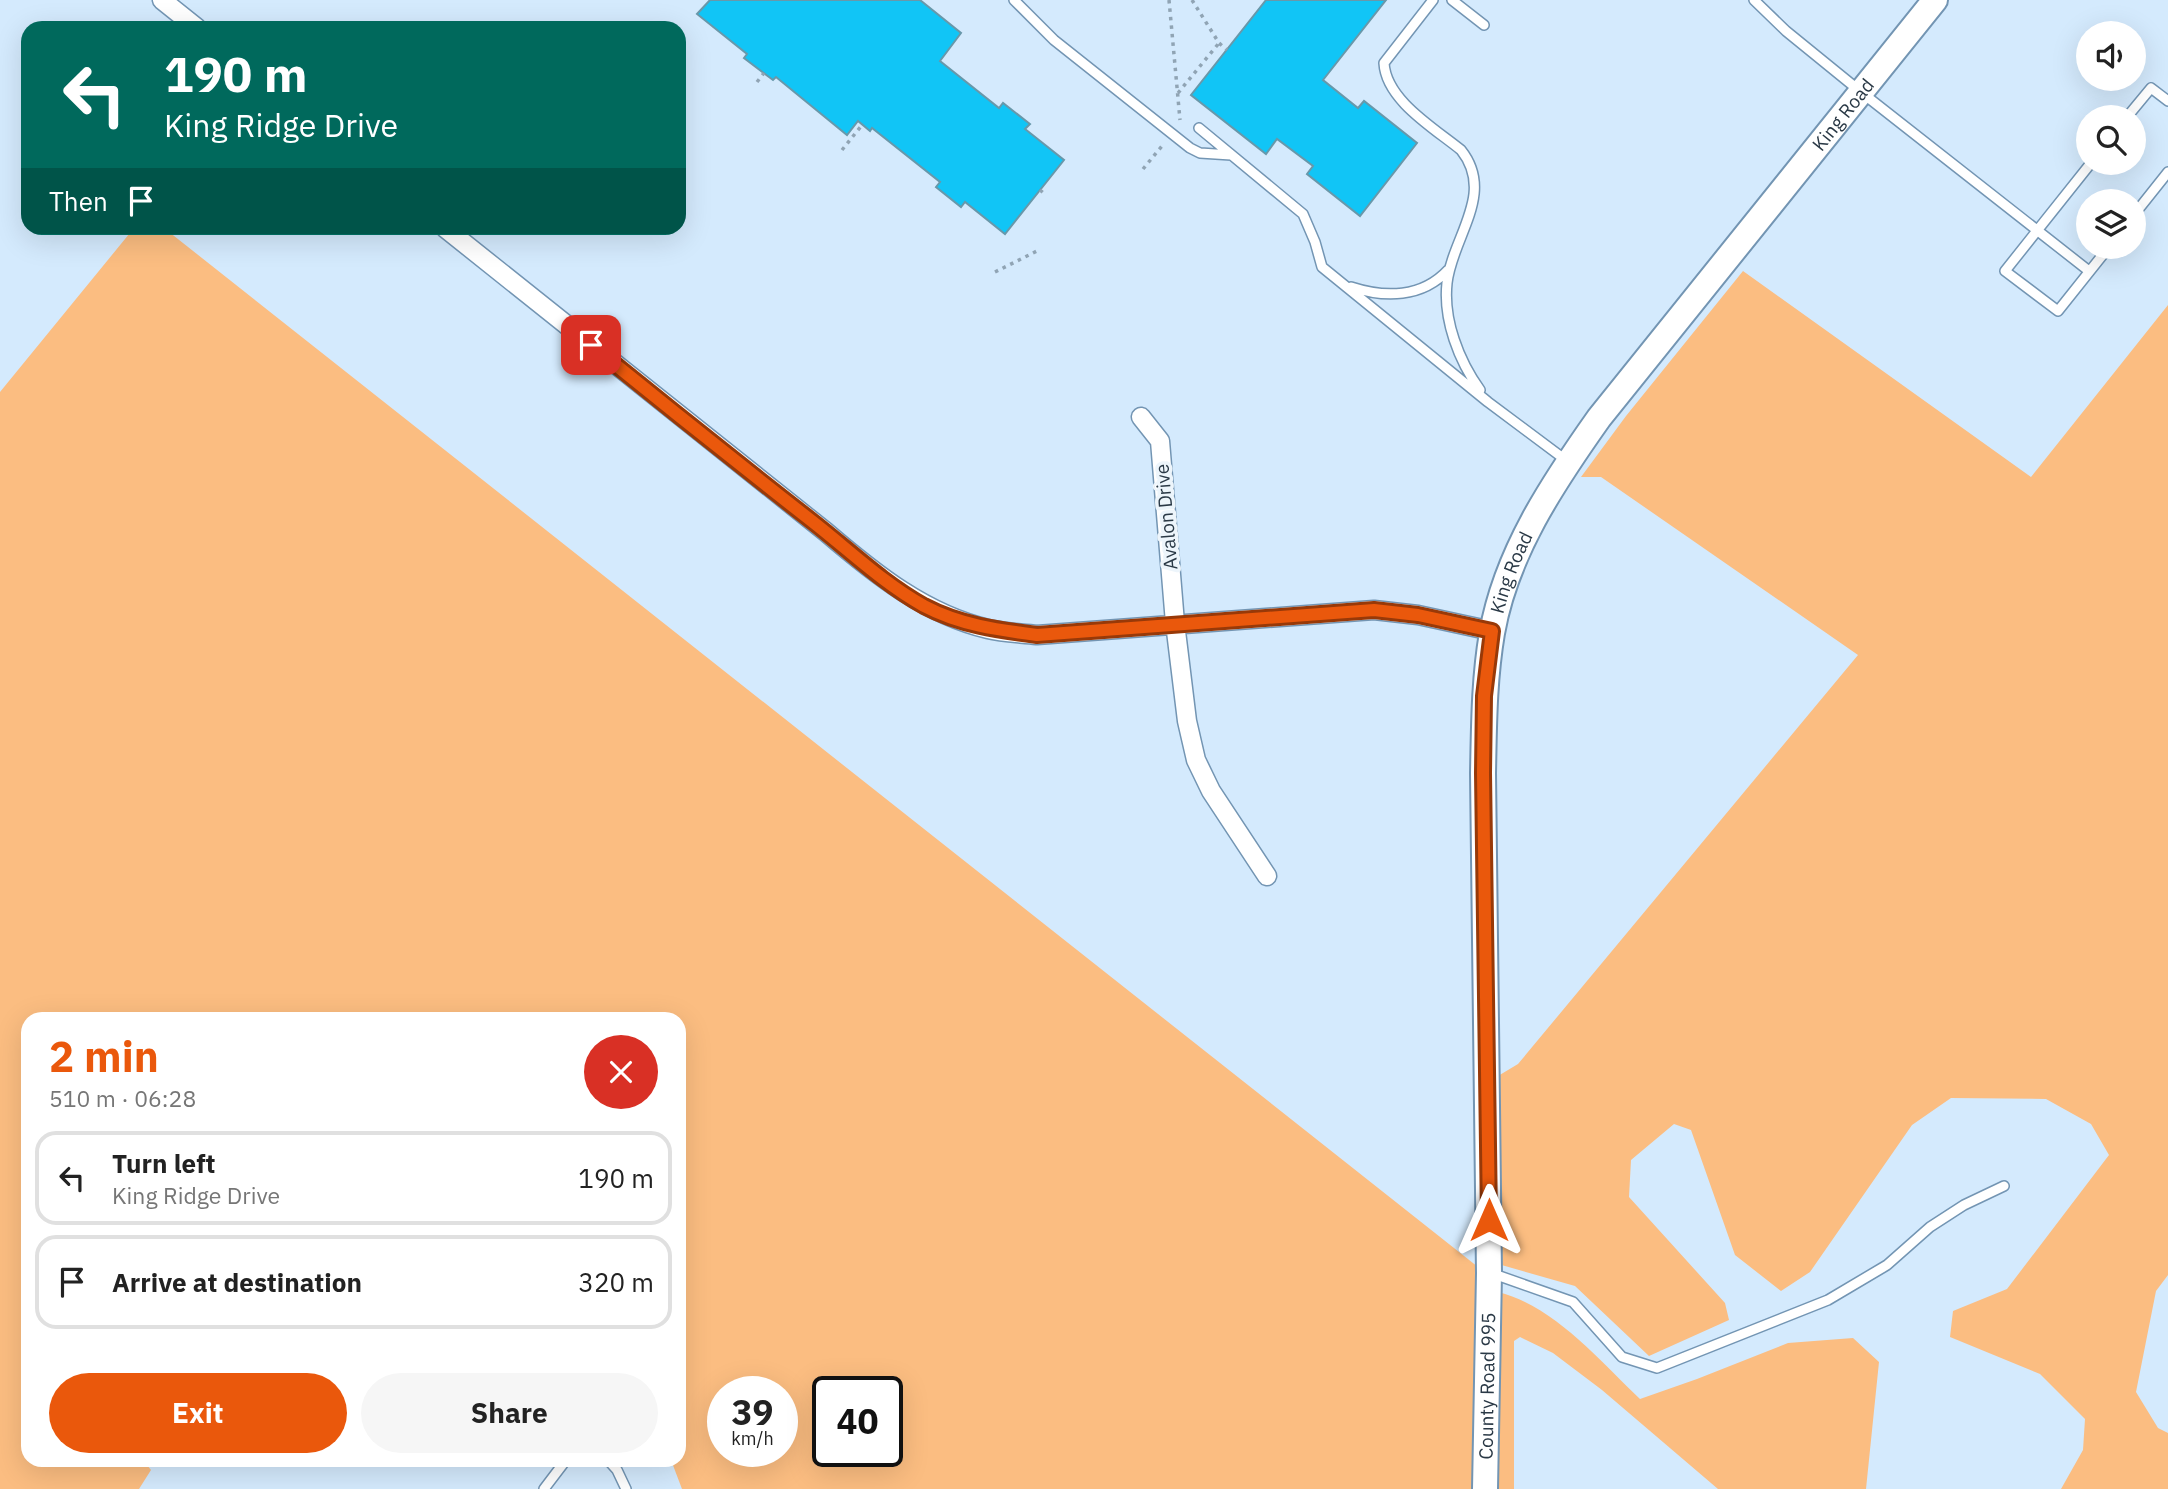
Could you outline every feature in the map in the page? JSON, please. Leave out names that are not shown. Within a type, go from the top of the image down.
[{"type":"street","points":[[162,0],[188,21]]},
{"type":"street","name":"King Road","points":[[1489,1277],[1484,696],[1492,631],[1502,594],[1528,530],[1568,462],[1599,418],[1935,0]]},
{"type":"street","points":[[454,235],[870,569],[924,605],[957,620],[990,630],[1037,635],[1374,610],[1418,615],[1492,631]]},
{"type":"street","name":"Avalon Drive","points":[[1141,417],[1160,441],[1175,623],[1187,721],[1196,760],[1211,791],[1267,876]]},
{"type":"street","name":"County Road 995","points":[[1485,1489],[1489,1277]]},
{"type":"lane","points":[[1014,0],[1054,40],[1190,148],[1199,153],[1231,155]]},
{"type":"lane","points":[[1433,0],[1384,63],[1384,75],[1399,99],[1461,150],[1473,170],[1476,194],[1447,281],[1446,302],[1459,354],[1488,401]]},
{"type":"lane","points":[[1452,0],[1484,25]]},
{"type":"lane","points":[[1754,0],[1786,31],[1861,92],[2089,271]]},
{"type":"lane","points":[[2137,105],[2151,88],[2168,101]]},
{"type":"lane","points":[[1199,128],[1303,214],[1322,267],[1568,462]]},
{"type":"lane","points":[[2146,200],[2168,172]]},
{"type":"lane","points":[[2081,175],[2005,271],[2058,311],[2099,259]]},
{"type":"lane","points":[[1345,286],[1385,295],[1404,294],[1423,289],[1440,279],[1452,267]]},
{"type":"lane","points":[[1489,1277],[1573,1302],[1622,1357],[1657,1368],[1828,1300],[1887,1265],[1930,1227],[2004,1186]]},
{"type":"lane","points":[[544,1489],[561,1467]]},
{"type":"lane","points":[[612,1467],[626,1489]]},
{"type":"path","points":[[1169,0],[1180,124]]},
{"type":"path","points":[[1192,0],[1219,43],[1227,50]]},
{"type":"path","points":[[1177,94],[1219,43]]},
{"type":"path","points":[[757,82],[764,73]]},
{"type":"path","points":[[842,150],[862,125]]},
{"type":"path","points":[[1143,169],[1162,146]]},
{"type":"path","points":[[1040,190],[1046,195]]},
{"type":"path","points":[[995,272],[1039,250]]},
{"type":"shaded area","points":[[128,235],[173,235],[1478,1267],[1474,1489],[682,1489],[674,1467],[686,1467],[686,1012],[21,1012],[21,1467],[149,1467],[151,1470],[139,1489],[0,1489],[0,392]]},
{"type":"shaded area","points":[[1743,271],[2031,477],[2168,305],[2168,1275],[2156,1291],[2136,1392],[2158,1428],[2168,1433],[2168,1489],[2061,1489],[2083,1450],[2085,1419],[2040,1374],[1950,1337],[1953,1311],[2007,1289],[2109,1155],[2091,1124],[2046,1099],[1951,1098],[1912,1125],[1810,1272],[1781,1291],[1735,1255],[1691,1130],[1674,1124],[1631,1160],[1629,1197],[1725,1303],[1729,1320],[1649,1356],[1575,1286],[1498,1264],[1498,1076],[1518,1064],[1858,655],[1601,477],[1581,477],[1626,416]]},
{"type":"shaded area","points":[[1498,1292],[1519,1299],[1557,1322],[1640,1399],[1788,1343],[1853,1338],[1879,1362],[1866,1489],[1718,1489],[1602,1390],[1553,1353],[1520,1337],[1514,1341],[1514,1489],[1496,1489]]},
{"type":"building","points":[[710,0],[920,0],[961,33],[940,61],[999,108],[1003,103],[1030,124],[1025,129],[1064,160],[1005,234],[965,202],[961,207],[936,187],[940,182],[872,128],[870,131],[858,121],[847,135],[776,77],[773,80],[744,58],[747,54],[697,14]]},
{"type":"building","points":[[1266,0],[1386,0],[1323,80],[1358,108],[1364,101],[1417,143],[1360,216],[1307,174],[1313,166],[1277,139],[1266,154],[1191,95]]},
{"type":"route","points":[[591,345],[870,569],[924,605],[957,620],[990,630],[1037,635],[1374,610],[1418,615],[1492,631],[1484,696],[1483,773],[1489,1220]]}]
